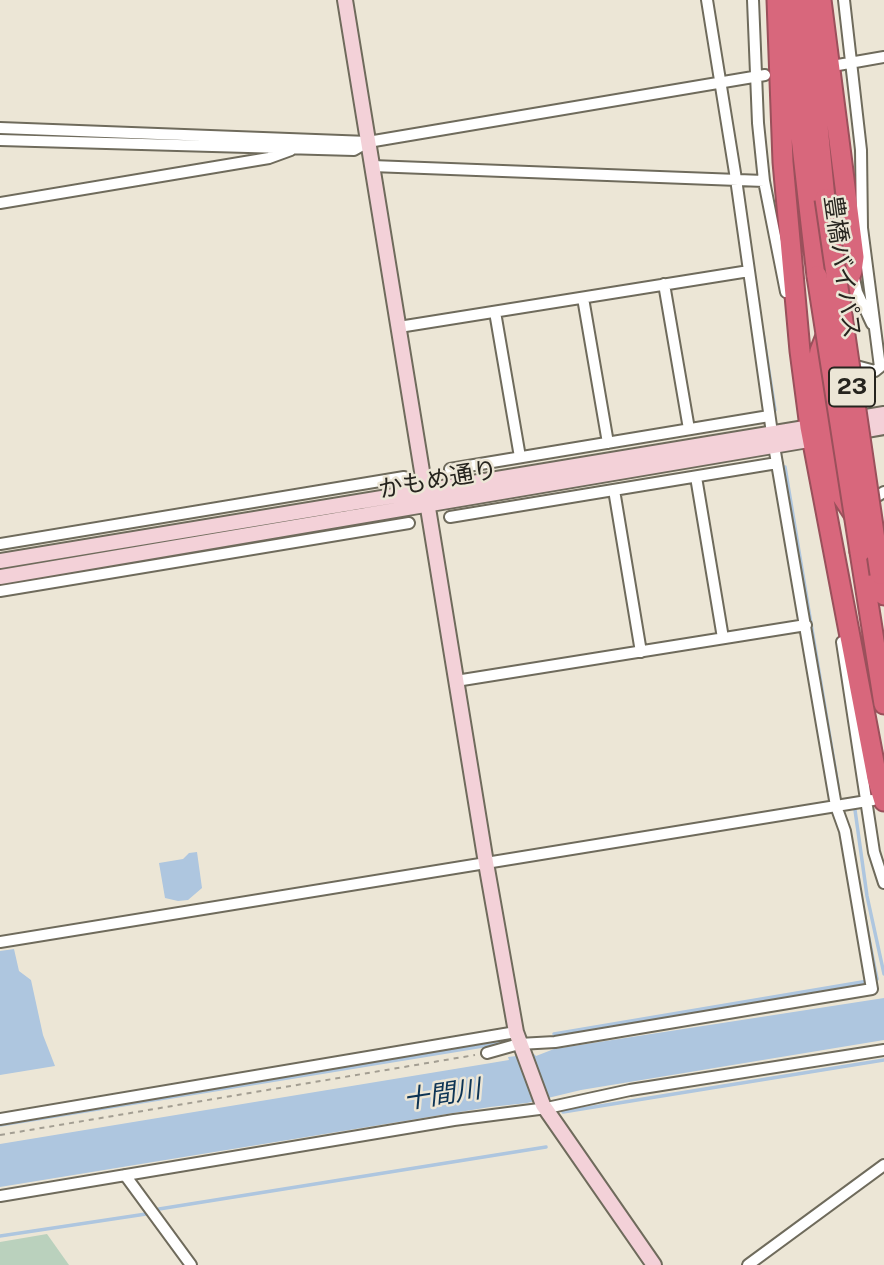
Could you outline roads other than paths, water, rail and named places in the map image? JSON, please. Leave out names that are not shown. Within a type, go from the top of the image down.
[{"type":"highway","name":"23","points":[[777,0],[783,162],[800,341],[818,432],[837,567],[877,778],[875,800]]},
{"type":"highway","name":"豊橋バイパス","points":[[789,0],[796,94],[817,276],[884,704]]},
{"type":"highway","name":"豊橋バイパス","points":[[806,0],[825,199],[884,595]]},
{"type":"highway","name":"23","points":[[821,0],[853,239],[852,271],[817,362],[818,432],[836,486],[852,513]]},
{"type":"highway","points":[[852,513],[884,552]]},
{"type":"street","points":[[345,0],[485,863],[519,1042],[545,1106],[584,1167],[654,1265]]},
{"type":"street","points":[[0,1119],[519,1042],[555,1042],[872,989],[845,831],[836,806],[773,440],[723,83],[707,0]]},
{"type":"street","points":[[753,0],[760,76],[764,181],[792,331],[800,341]]},
{"type":"street","points":[[817,362],[825,359],[878,370],[880,359],[862,229],[861,150],[844,0]]},
{"type":"street","points":[[838,65],[884,57]]},
{"type":"street","points":[[0,128],[368,142],[760,76]]},
{"type":"street","points":[[0,140],[354,150],[368,142]]},
{"type":"street","points":[[0,203],[269,159],[296,148]]},
{"type":"street","points":[[372,166],[764,181]]},
{"type":"street","points":[[399,327],[749,271]]},
{"type":"street","points":[[852,271],[857,292],[876,333]]},
{"type":"street","points":[[664,285],[689,429]]},
{"type":"street","points":[[583,298],[608,443]]},
{"type":"street","points":[[495,312],[520,457]]},
{"type":"street","name":"かもめ通り","points":[[0,561],[59,567],[426,490],[569,473],[773,440],[818,432],[884,414]]},
{"type":"street","points":[[450,469],[769,416]]},
{"type":"street","name":"かもめ通り","points":[[818,432],[884,427]]},
{"type":"street","points":[[566,450],[573,497]]},
{"type":"street","points":[[450,517],[777,463]]},
{"type":"street","name":"かもめ通り","points":[[0,577],[428,505],[569,473]]},
{"type":"street","points":[[0,544],[404,477]]},
{"type":"street","points":[[696,477],[723,638]]},
{"type":"street","points":[[614,490],[641,652]]},
{"type":"street","points":[[852,513],[884,492]]},
{"type":"street","points":[[0,591],[59,567],[410,523]]},
{"type":"street","points":[[54,535],[59,567]]},
{"type":"street","points":[[456,681],[806,625]]},
{"type":"street","points":[[0,942],[875,800],[874,852],[884,883]]},
{"type":"street","points":[[487,1053],[519,1042]]},
{"type":"street","points":[[0,1196],[884,1050]]},
{"type":"street","points":[[748,1265],[884,1165]]},
{"type":"street","points":[[125,1175],[191,1265]]},
{"type":"water","points":[[197,852],[202,888],[188,900],[165,898],[159,863],[183,859],[189,853]]},
{"type":"water","points":[[14,949],[19,971],[31,980],[43,1035],[55,1066],[0,1075],[0,951]]},
{"type":"water","name":"十間川","points":[[884,998],[884,1040],[581,1090],[527,1103],[0,1187],[0,1144],[509,1060],[508,1057],[536,1056],[554,1049]]},
{"type":"waterway","points":[[763,333],[775,410]]},
{"type":"waterway","points":[[785,467],[838,786]]},
{"type":"waterway","points":[[855,810],[867,896],[884,974]]},
{"type":"waterway","points":[[864,913],[877,979]]},
{"type":"waterway","points":[[554,1034],[868,981]]},
{"type":"waterway","points":[[0,1125],[501,1043]]},
{"type":"waterway","points":[[563,1112],[884,1060]]},
{"type":"waterway","points":[[159,1209],[546,1147]]},
{"type":"waterway","points":[[0,1236],[146,1214]]}]
